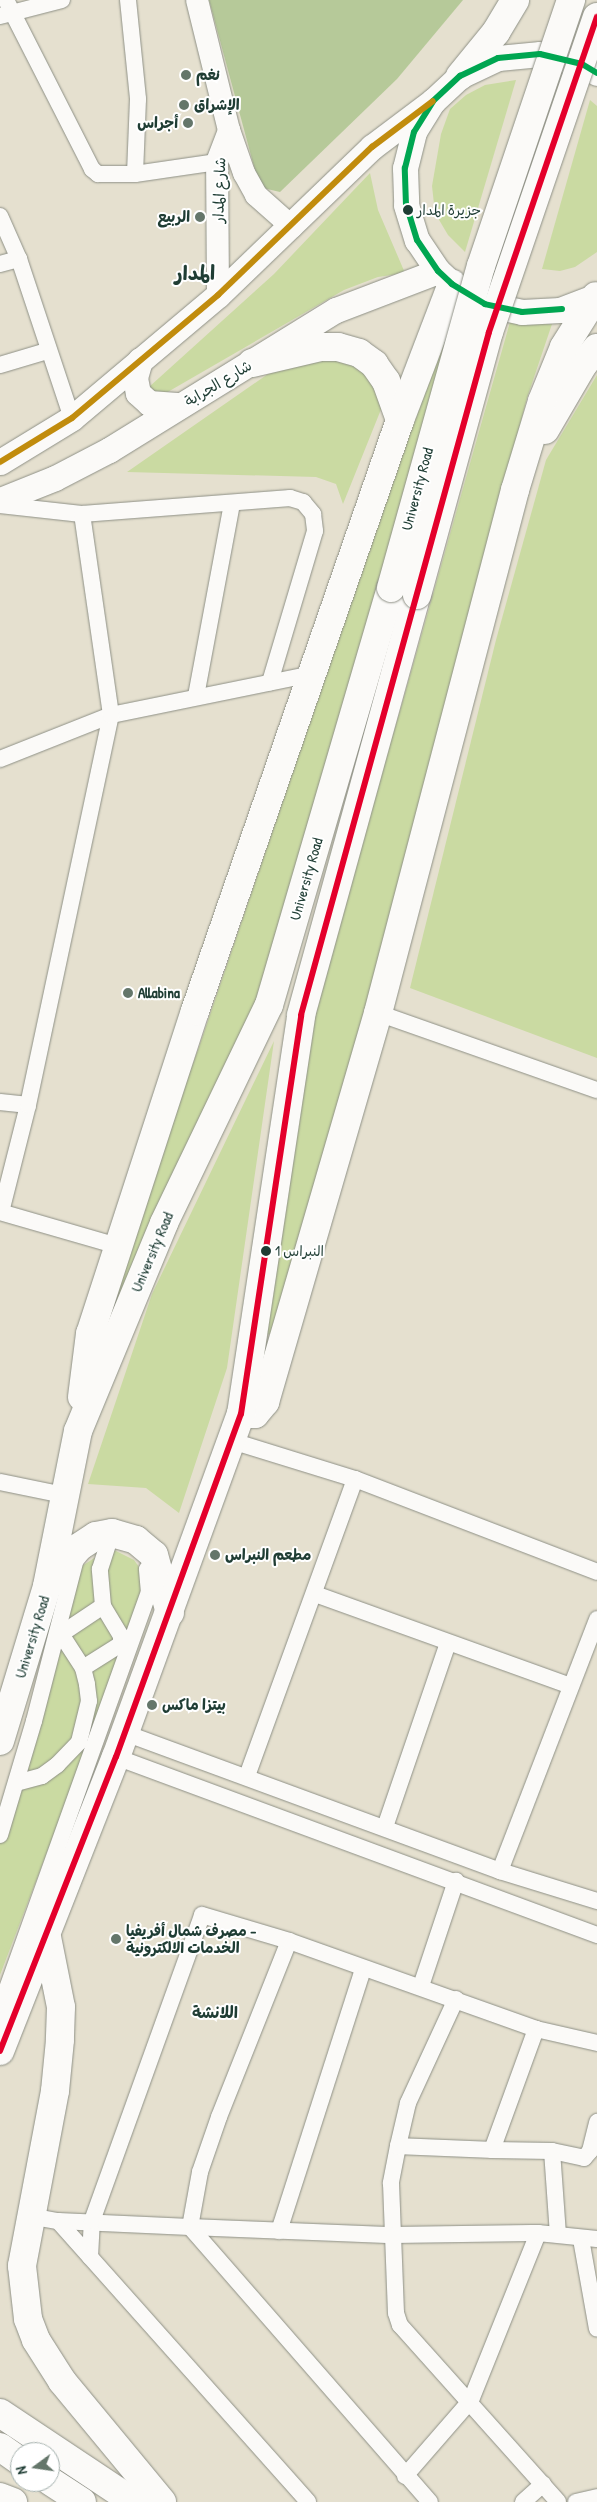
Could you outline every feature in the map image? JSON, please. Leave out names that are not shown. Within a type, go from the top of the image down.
[{"type":"highway","points":[[460,76],[496,32],[515,0]]},
{"type":"highway","name":"University Road","points":[[0,1741],[47,1586],[78,1431],[164,1223],[269,1005],[391,588],[481,266],[571,0]]},
{"type":"highway","name":"University Road","points":[[0,2051],[47,1937],[170,1613],[241,1414],[301,1015],[489,332],[597,17]]},
{"type":"highway","points":[[78,1431],[90,1334],[118,1246],[312,674],[400,420],[445,277]]},
{"type":"highway","points":[[241,1414],[255,1414],[264,1402],[378,1013],[515,490],[542,401],[564,347],[596,296]]},
{"type":"highway","points":[[252,363],[320,347],[338,347],[359,354],[374,364],[386,381],[400,420]]},
{"type":"highway","points":[[515,490],[546,427],[583,365],[597,348]]},
{"type":"highway","points":[[47,1586],[79,1547],[96,1536],[136,1540],[154,1555],[170,1613]]},
{"type":"highway","points":[[47,1937],[60,2007],[60,2040],[55,2091],[29,2216],[22,2266],[27,2312],[36,2340],[62,2381],[162,2502]]},
{"type":"highway","points":[[0,2413],[134,2502]]},
{"type":"highway","points":[[60,2488],[82,2502]]},
{"type":"highway","points":[[0,2497],[13,2502]]},
{"type":"main road","points":[[0,462],[72,418],[218,296],[292,227],[372,146],[433,101],[460,76],[498,58],[540,54],[582,64],[597,73]]},
{"type":"main road","points":[[433,101],[414,132],[405,168],[406,205],[417,240],[445,277],[485,304],[522,312],[560,310],[596,296]]},
{"type":"main road","name":"شارع الجرابة","points":[[0,500],[54,478],[101,454],[336,310],[445,277]]},
{"type":"main road","points":[[140,360],[135,378],[138,393],[150,404],[180,405]]},
{"type":"street","points":[[62,0],[6,9],[92,169],[98,174],[135,174],[217,162]]},
{"type":"street","points":[[128,0],[138,99],[135,174]]},
{"type":"street","points":[[197,0],[229,130],[244,173],[256,195],[292,227]]},
{"type":"street","name":"شارع المدار","points":[[218,296],[217,162],[229,130]]},
{"type":"street","points":[[0,216],[19,259],[47,351],[72,418]]},
{"type":"street","points":[[0,264],[19,259]]},
{"type":"street","points":[[0,365],[47,351]]},
{"type":"street","points":[[0,504],[82,514],[232,504],[290,498],[303,502],[313,514],[315,531],[270,682]]},
{"type":"street","points":[[196,696],[232,504]]},
{"type":"street","points":[[82,514],[111,715],[28,1105],[0,1212],[118,1246]]},
{"type":"street","points":[[0,759],[111,715],[196,696],[312,674]]},
{"type":"street","points":[[378,1013],[597,1090]]},
{"type":"street","points":[[0,1102],[28,1105]]},
{"type":"street","points":[[232,1441],[354,1479],[597,1572]]},
{"type":"street","points":[[247,1776],[315,1594],[354,1479]]},
{"type":"street","points":[[0,1482],[64,1495]]},
{"type":"street","points":[[110,1536],[100,1569],[103,1606],[126,1646]]},
{"type":"street","points":[[0,1835],[59,1634],[76,1559],[87,1548],[110,1536]]},
{"type":"street","points":[[0,2008],[126,1646],[149,1593],[150,1579],[141,1554],[110,1536]]},
{"type":"street","points":[[315,1594],[570,1686]]},
{"type":"street","points":[[59,1634],[103,1606]]},
{"type":"street","points":[[500,1871],[597,1618]]},
{"type":"street","points":[[16,1783],[42,1776],[57,1765],[79,1742],[89,1702],[83,1668],[59,1634]]},
{"type":"street","points":[[385,1827],[448,1643]]},
{"type":"street","points":[[83,1668],[126,1646]]},
{"type":"street","points":[[120,1745],[247,1776],[500,1871],[597,1901]]},
{"type":"street","points":[[120,1745],[456,1881],[597,1935]]},
{"type":"street","points":[[420,1986],[456,1881]]},
{"type":"street","points":[[90,2257],[92,2220],[202,1915],[289,1941],[363,1969],[420,1986],[536,2028],[597,2043]]},
{"type":"street","points":[[190,2227],[200,2172],[219,2117],[289,1941]]},
{"type":"street","points":[[279,2230],[363,1969]]},
{"type":"street","points":[[456,1999],[408,2103],[398,2146],[391,2184],[393,2299],[400,2325],[470,2400],[558,2502]]},
{"type":"street","points":[[492,2150],[536,2028]]},
{"type":"street","points":[[398,2146],[552,2151],[584,2158],[590,2150],[597,2122]]},
{"type":"street","points":[[552,2151],[558,2234]]},
{"type":"street","points":[[29,2216],[58,2221],[92,2220],[190,2227],[393,2234],[538,2233],[589,2239],[597,2329]]},
{"type":"street","points":[[58,2221],[308,2502]]},
{"type":"street","points":[[190,2227],[430,2502]]},
{"type":"street","points":[[406,2476],[470,2400],[538,2233]]},
{"type":"street","points":[[523,2502],[543,2484]]},
{"type":"street","points":[[576,2502],[597,2497]]},
{"type":"green space","points":[[209,0],[463,0],[397,79],[280,192],[263,188],[256,174]]},
{"type":"green space","points":[[516,80],[465,252],[448,235],[435,213],[432,186],[441,134],[450,109],[466,95],[485,85]]},
{"type":"green space","points":[[590,100],[597,106],[597,252],[575,267],[560,271],[542,269]]},
{"type":"green space","points":[[370,173],[378,210],[405,273],[378,277],[344,290],[159,397],[149,387],[274,274]]},
{"type":"green space","points":[[449,312],[462,316],[301,846],[264,990],[130,1283],[107,1323],[130,1233],[199,1047]]},
{"type":"green space","points":[[510,322],[552,324],[527,398],[432,768],[277,1332],[266,1335],[312,1006],[402,704]]},
{"type":"green space","points":[[288,360],[358,360],[386,397],[343,504],[336,484],[316,477],[127,472]]},
{"type":"green space","points":[[597,375],[597,1058],[410,988],[496,640],[546,460]]},
{"type":"green space","points":[[274,1041],[227,1368],[179,1513],[146,1488],[88,1484],[152,1294]]},
{"type":"green space","points":[[110,1548],[134,1560],[147,1578],[140,1610],[0,1975],[0,1824],[71,1573]]},
{"type":"transit line","points":[[0,2051],[116,1757],[241,1414],[301,1015],[489,332],[597,17]]},
{"type":"transit line","points":[[562,309],[522,312],[485,304],[452,284],[438,271],[417,240],[406,205],[405,168],[414,132],[433,101],[460,76],[498,58],[540,54],[582,64],[597,73]]},
{"type":"transit line","points":[[0,462],[72,418],[218,295],[372,147],[433,101]]},
{"type":"place","name":"نغم","points":[[186,75]]},
{"type":"place","name":"الإشراق","points":[[184,105]]},
{"type":"place","name":"أجراس","points":[[188,123]]},
{"type":"place","name":"جزيرة المدار","points":[[408,210]]},
{"type":"place","name":"الربيع","points":[[200,217]]},
{"type":"place","name":"Allabina","points":[[128,993]]},
{"type":"place","name":"النبراس 1","points":[[266,1251]]},
{"type":"place","name":"مطعم النبراس","points":[[215,1555]]},
{"type":"place","name":"بيتزا ماكس","points":[[152,1705]]},
{"type":"place","name":"مصرف شمال أفريفيا - الخدمات الالكترونية","points":[[116,1939]]},
{"type":"district","name":"المدار","points":[[195,272]]},
{"type":"district","name":"اللانشة","points":[[215,2012]]}]
